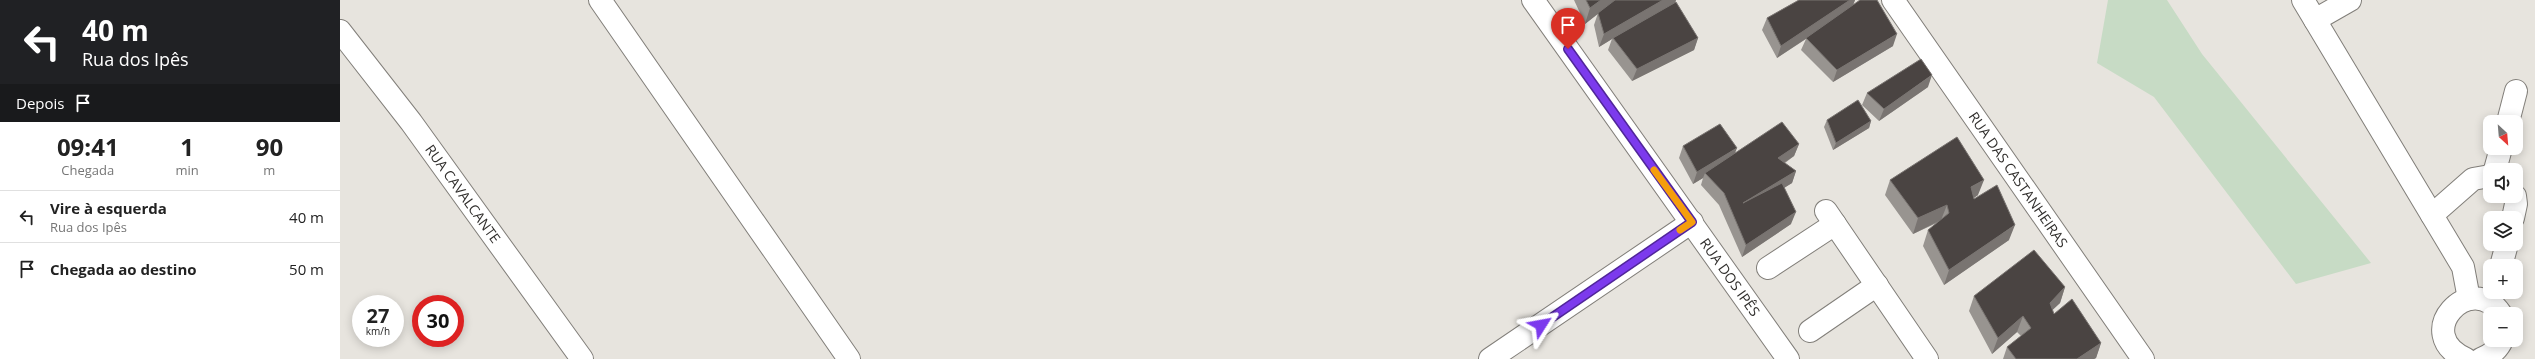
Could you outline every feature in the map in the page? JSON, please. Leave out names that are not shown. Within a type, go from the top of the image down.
[{"type":"street","points":[[600,0],[849,359]]},
{"type":"street","name":"RUA DOS IPÊS","points":[[1533,0],[1788,359]]},
{"type":"street","name":"RUA DAS CASTANHEIRAS","points":[[1893,0],[2143,359]]},
{"type":"street","points":[[2303,0],[2463,267],[2469,299]]},
{"type":"street","points":[[2315,20],[2350,0]]},
{"type":"street","name":"RUA CAVALCANTE","points":[[340,31],[411,122],[582,359]]},
{"type":"street","points":[[2510,115],[2516,91]]},
{"type":"street","points":[[2432,215],[2473,179],[2483,177]]},
{"type":"street","points":[[1768,268],[1831,217],[1877,285],[1923,358]]},
{"type":"street","points":[[1490,359],[1692,222]]},
{"type":"street","points":[[1810,331],[1877,285]]},
{"type":"street","points":[[2466,359],[2455,354],[2447,345],[2443,334],[2444,322],[2449,311],[2458,302],[2469,299],[2482,299],[2496,303]]},
{"type":"street","points":[[2481,359],[2490,356],[2499,347]]},
{"type":"green space","points":[[2108,0],[2167,0],[2202,54],[2371,263],[2296,284],[2154,97],[2097,63]]},
{"type":"building","points":[[1586,0],[1601,0],[1590,8]]},
{"type":"building","points":[[1615,0],[1663,0],[1604,34],[1598,13]]},
{"type":"building","points":[[1799,0],[1850,0],[1781,46],[1767,18]]},
{"type":"building","points":[[1860,0],[1877,0],[1897,34],[1837,70],[1806,38]]},
{"type":"building","points":[[1676,2],[1698,38],[1637,69],[1613,38]]},
{"type":"building","points":[[1921,59],[1932,75],[1884,109],[1867,93]]},
{"type":"building","points":[[1858,100],[1871,121],[1836,143],[1827,120]]},
{"type":"building","points":[[1782,122],[1799,144],[1778,158],[1796,171],[1743,203],[1782,183],[1796,212],[1746,245],[1724,193],[1705,173]]},
{"type":"building","points":[[1720,124],[1737,148],[1697,172],[1683,146]]},
{"type":"building","points":[[1957,137],[1984,180],[1971,187],[1974,199],[1997,185],[2015,225],[1949,270],[1928,230],[1949,213],[1947,205],[1918,218],[1890,180]]},
{"type":"building","points":[[2034,250],[2065,287],[2050,303],[2054,314],[2072,299],[2101,343],[2077,359],[2016,359],[2007,347],[2031,328],[2023,316],[1998,338],[1974,296]]},
{"type":"slow traffic","points":[[1654,170],[1692,222],[1680,230]]},
{"type":"route","points":[[1541,325],[1692,222],[1568,49]]}]
